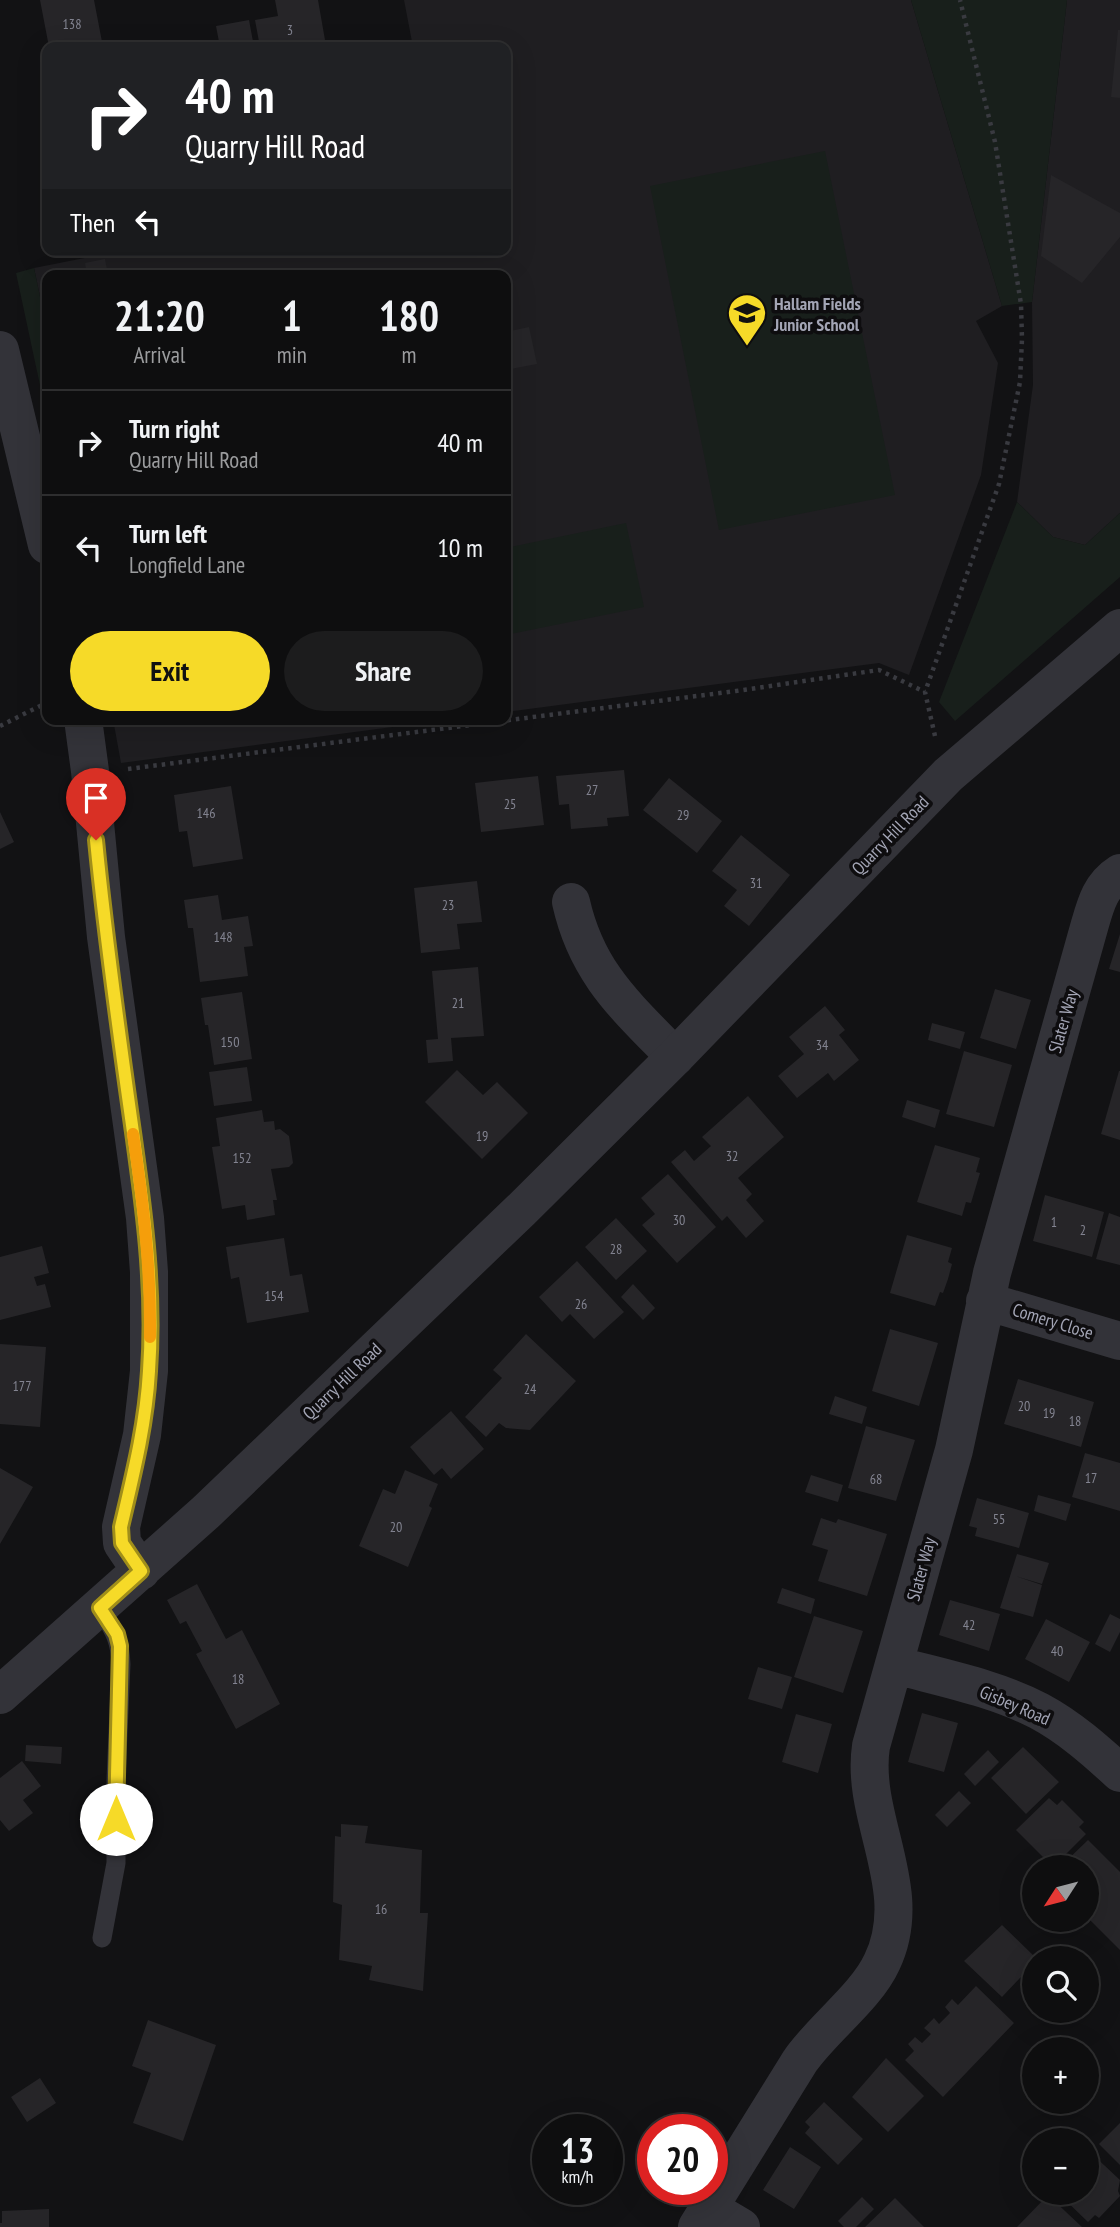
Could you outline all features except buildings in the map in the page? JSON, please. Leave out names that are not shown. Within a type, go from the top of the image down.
[{"type":"street","points":[[0,350],[42,524]]},
{"type":"street","name":"Quarry Hill Road","points":[[0,1695],[206,1512],[512,1220],[675,1057],[948,775],[1120,628]]},
{"type":"street","points":[[84,725],[106,937],[145,1218],[149,1272],[148,1384],[140,1449],[121,1527],[122,1543],[141,1571]]},
{"type":"street","name":"Slater Way","points":[[703,2217],[800,2061],[872,1978],[882,1963],[889,1943],[893,1923],[894,1885],[871,1786],[871,1745],[954,1450],[985,1301],[1096,904],[1107,882],[1120,873]]},
{"type":"street","points":[[571,902],[576,926],[595,967],[620,1000],[675,1057]]},
{"type":"street","name":"Comery Close","points":[[985,1301],[1120,1340]]},
{"type":"street","name":"Gisbey Road","points":[[895,1665],[1006,1697],[1039,1711],[1071,1731],[1120,1773]]},
{"type":"street","points":[[703,2217],[741,2227]]},
{"type":"lane","points":[[100,1608],[117,1634],[121,1664],[116,1863],[102,1938]]},
{"type":"path","points":[[935,743],[925,692],[999,484],[1020,382],[1021,304],[995,142],[960,0]]},
{"type":"path","points":[[511,720],[879,670],[925,692]]},
{"type":"path","points":[[0,726],[42,705]]},
{"type":"path","points":[[137,768],[472,725]]},
{"type":"shaded area","name":"Hallam Fields Junior School","points":[[404,0],[911,0],[1002,306],[976,321],[998,363],[981,475],[909,675],[879,663],[511,711],[511,270],[42,270],[42,306],[34,268],[95,256],[511,256],[511,42],[412,42]]},
{"type":"shaded area","points":[[911,0],[1067,0],[1032,302],[1002,306]]},
{"type":"shaded area","points":[[1067,0],[1120,0],[1120,513],[1085,545],[1053,537],[1017,502],[1033,385],[1032,302]]},
{"type":"shaded area","points":[[825,151],[895,495],[719,530],[650,186]]},
{"type":"shaded area","points":[[34,268],[42,306],[42,395],[16,273]]},
{"type":"shaded area","points":[[1017,502],[1053,537],[1085,545],[1120,513],[1120,577],[955,721],[939,702]]},
{"type":"shaded area","points":[[626,523],[644,607],[511,634],[511,547]]},
{"type":"shaded area","points":[[114,725],[408,725],[121,763]]},
{"type":"slow traffic","points":[[133,1134],[145,1218],[150,1337]]},
{"type":"place","name":"Hallam Fields Junior School","points":[[747,347]]},
{"type":"route","points":[[96,840],[106,937],[145,1218],[149,1272],[149,1371],[142,1435],[121,1527],[122,1543],[141,1571],[100,1608],[117,1634],[120,1646],[116,1819]]}]
